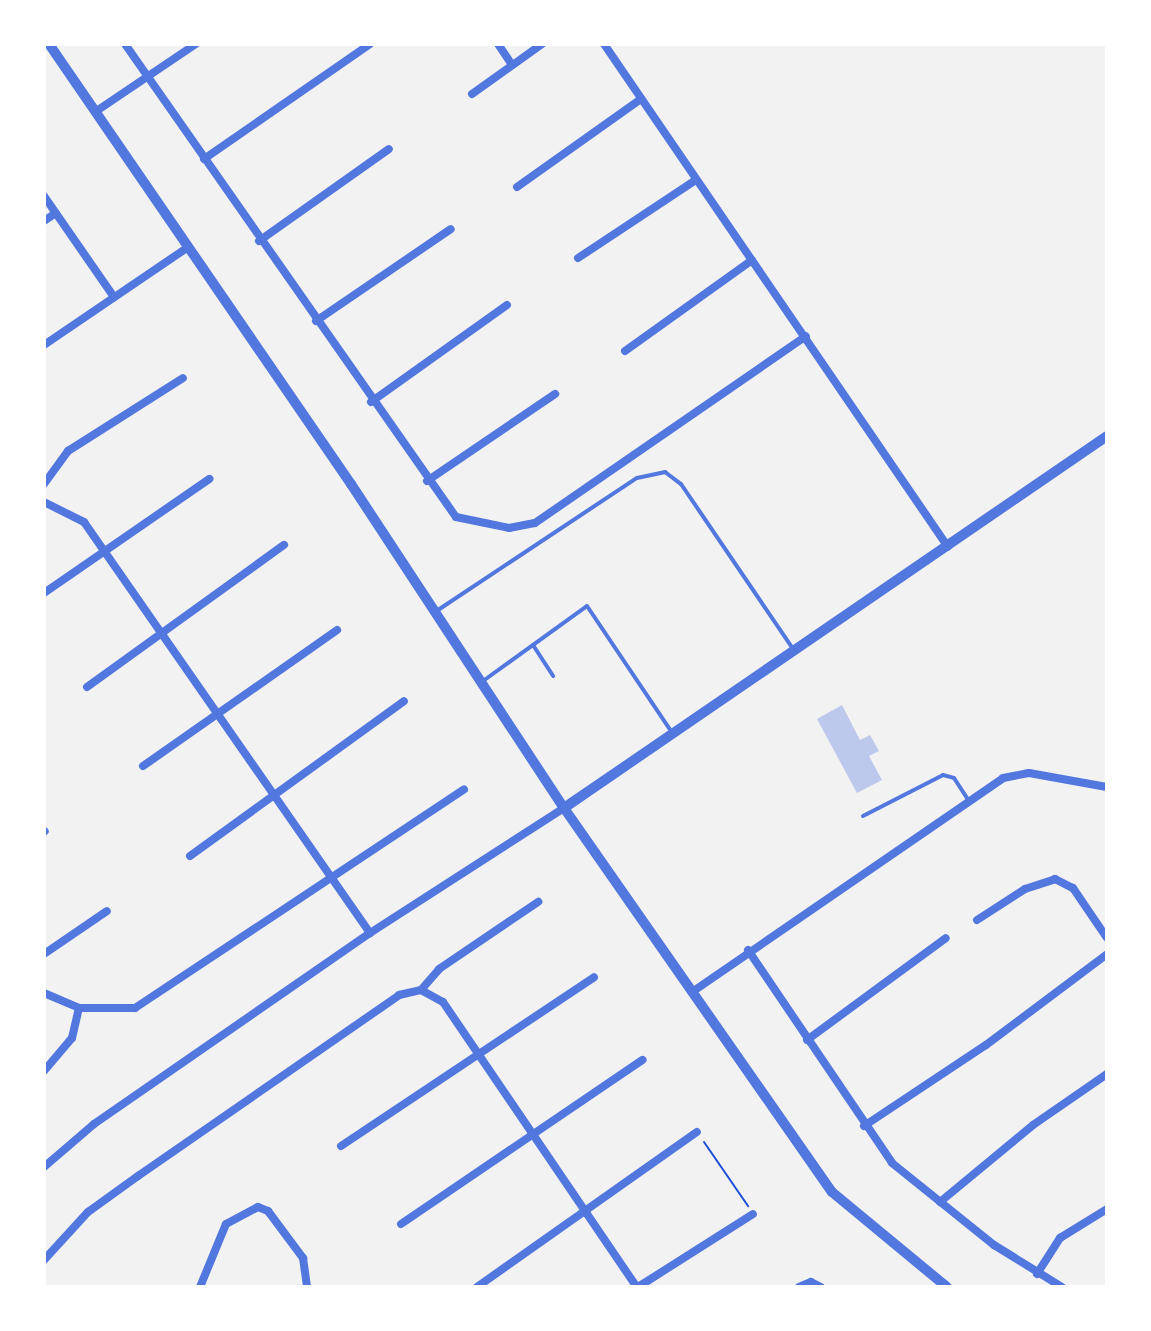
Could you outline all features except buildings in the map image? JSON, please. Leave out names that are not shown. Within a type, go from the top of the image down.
[{"type":"street","points":[[49,44],[564,808],[695,990],[842,1205],[947,1287]]},
{"type":"street","points":[[125,44],[371,402],[456,517],[509,528],[528,526],[806,336]]},
{"type":"street","points":[[95,112],[196,44]]},
{"type":"street","points":[[204,159],[370,44]]},
{"type":"street","points":[[498,44],[512,65]]},
{"type":"street","points":[[472,94],[542,44]]},
{"type":"street","points":[[604,44],[948,547]]},
{"type":"street","points":[[517,187],[641,99]]},
{"type":"street","points":[[259,241],[389,149]]},
{"type":"street","points":[[578,258],[696,180]]},
{"type":"street","points":[[44,196],[114,297]]},
{"type":"street","points":[[44,221],[56,213]]},
{"type":"street","points":[[316,321],[451,229]]},
{"type":"street","points":[[44,345],[188,247]]},
{"type":"street","points":[[625,351],[752,260]]},
{"type":"street","points":[[371,402],[507,305]]},
{"type":"street","points":[[44,484],[68,451],[183,378]]},
{"type":"street","points":[[427,481],[555,394]]},
{"type":"street","points":[[44,1167],[94,1124],[370,933],[564,808],[1107,436]]},
{"type":"street","points":[[44,593],[209,479]]},
{"type":"street","points":[[44,502],[76,514],[104,549],[370,933]]},
{"type":"street","points":[[87,687],[284,545]]},
{"type":"street","points":[[143,766],[337,630]]},
{"type":"street","points":[[190,856],[404,701]]},
{"type":"street","points":[[695,990],[748,950],[969,801],[1019,773],[1107,787]]},
{"type":"street","points":[[44,993],[79,1008],[135,1008],[464,789]]},
{"type":"street","points":[[977,920],[1025,889],[1055,879],[1073,888],[1107,938]]},
{"type":"street","points":[[44,1260],[88,1212],[399,995],[421,990],[439,969],[538,902]]},
{"type":"street","points":[[44,954],[107,911]]},
{"type":"street","points":[[807,1040],[946,938]]},
{"type":"street","points":[[748,950],[864,1126],[903,1175],[1037,1274],[1062,1287]]},
{"type":"street","points":[[864,1126],[986,1045],[1107,954]]},
{"type":"street","points":[[341,1146],[594,977]]},
{"type":"street","points":[[421,990],[443,1002],[638,1287],[753,1214]]},
{"type":"street","points":[[44,1071],[72,1038],[79,1008]]},
{"type":"street","points":[[401,1224],[642,1060]]},
{"type":"street","points":[[940,1202],[1033,1125],[1107,1074]]},
{"type":"street","points":[[477,1287],[697,1132]]},
{"type":"street","points":[[200,1287],[226,1224],[258,1207],[268,1211],[303,1258],[307,1287]]},
{"type":"street","points":[[1037,1274],[1060,1238],[1107,1209]]},
{"type":"street","points":[[799,1287],[811,1282],[821,1287]]},
{"type":"lane","points":[[433,613],[637,478],[665,472],[681,484],[794,651]]},
{"type":"lane","points":[[480,683],[587,606],[673,733]]},
{"type":"lane","points":[[533,645],[553,676]]},
{"type":"lane","points":[[863,816],[943,775],[954,778],[969,801]]},
{"type":"path","points":[[697,1132],[753,1214]]}]
